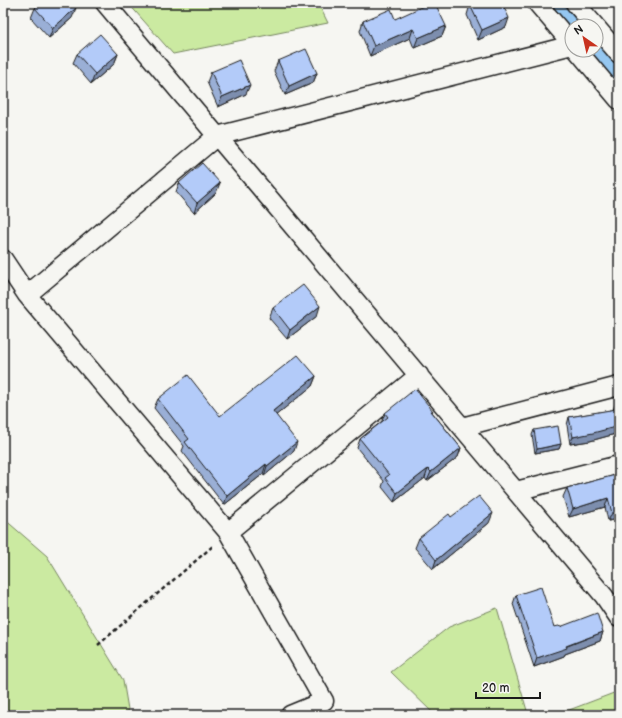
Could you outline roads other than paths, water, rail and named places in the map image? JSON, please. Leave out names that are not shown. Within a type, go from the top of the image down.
[{"type":"street","points":[[105,3],[462,426],[604,596],[619,618]]},
{"type":"street","points":[[537,3],[564,35]]},
{"type":"street","points":[[575,3],[587,18]]},
{"type":"street","points":[[604,31],[619,30]]},
{"type":"street","points":[[604,38],[619,54]]},
{"type":"street","points":[[27,295],[217,136],[564,46]]},
{"type":"street","points":[[584,58],[619,100]]},
{"type":"street","points":[[3,259],[27,295],[228,532],[324,701],[290,715]]},
{"type":"street","points":[[228,532],[419,375]]},
{"type":"street","points":[[462,426],[619,386]]},
{"type":"street","points":[[516,491],[619,465]]},
{"type":"waterway","points":[[554,3],[567,18]]},
{"type":"waterway","points":[[600,58],[619,81]]}]
